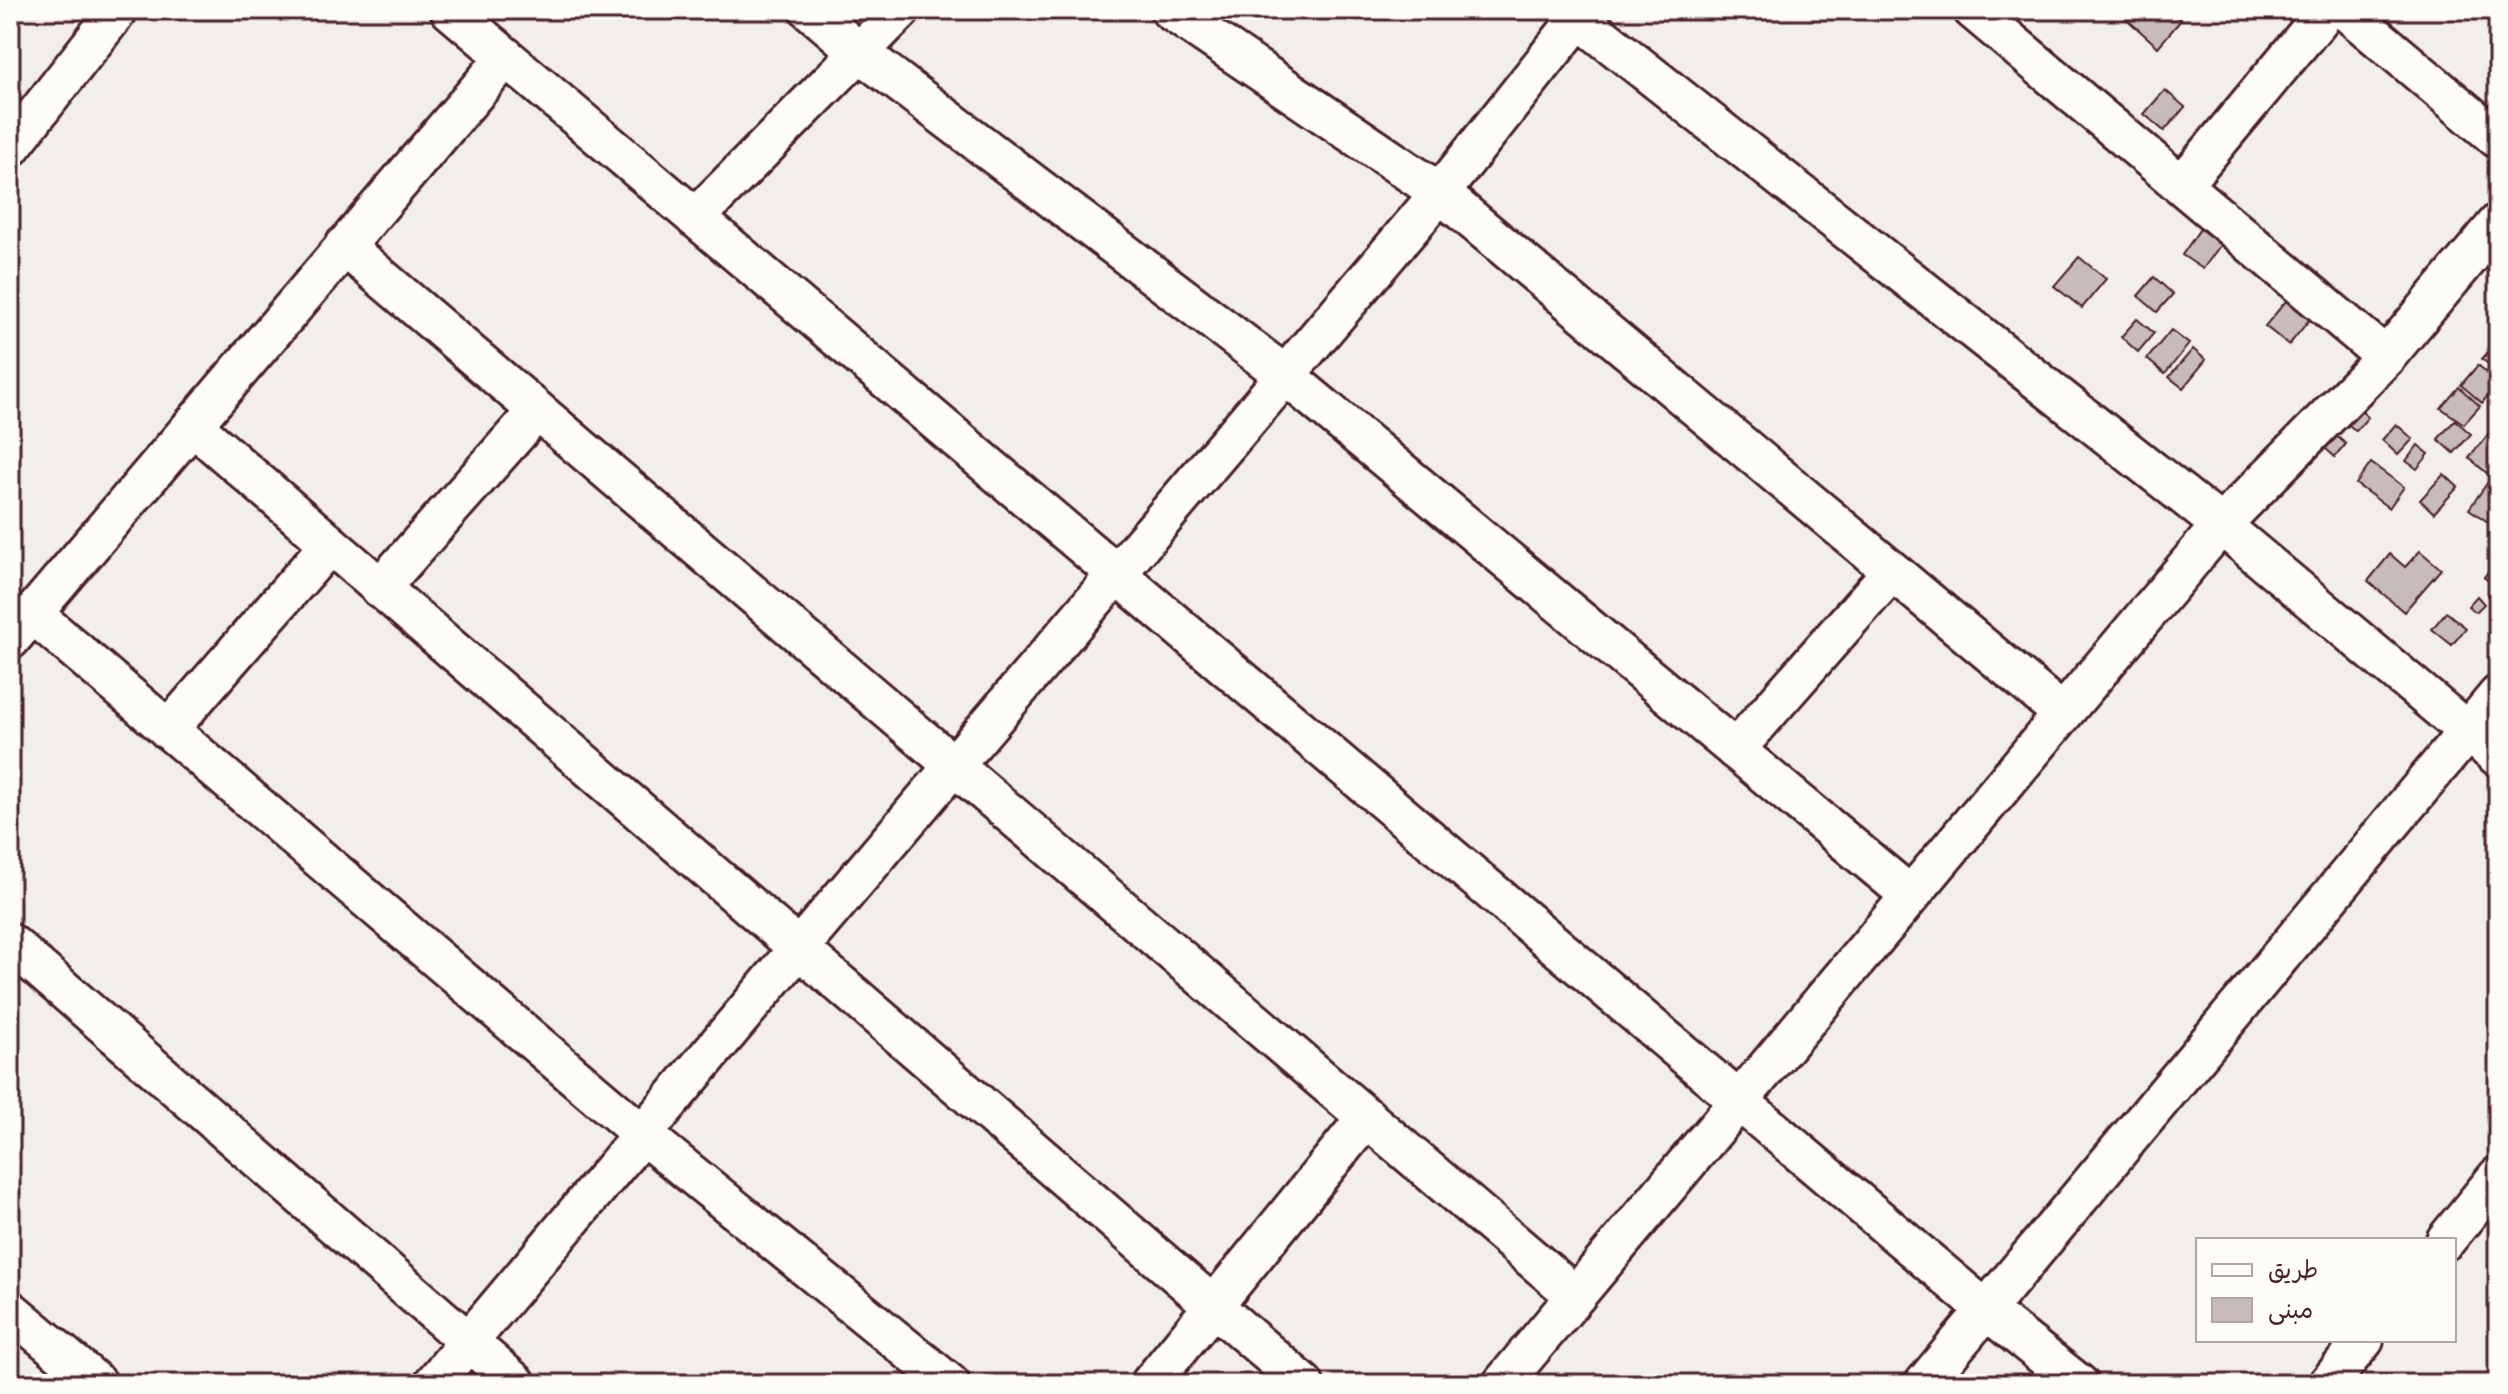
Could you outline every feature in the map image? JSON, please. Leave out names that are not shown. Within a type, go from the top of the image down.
[{"type":"street","points":[[12,143],[118,10]]},
{"type":"street","points":[[450,10],[1739,1102],[1986,1310],[2079,1384]]},
{"type":"street","points":[[810,10],[859,52],[1285,375],[1911,896]]},
{"type":"street","points":[[695,218],[901,10]]},
{"type":"street","points":[[1170,10],[1440,193],[2063,714]]},
{"type":"street","points":[[1973,10],[2386,357]]},
{"type":"street","points":[[2182,185],[2327,10]]},
{"type":"street","points":[[2345,10],[2498,139]]},
{"type":"street","points":[[433,1384],[1440,193],[1577,13],[2221,525],[2498,757]]},
{"type":"street","points":[[506,57],[21,626],[168,730],[642,1134],[950,1384]]},
{"type":"street","points":[[1502,1384],[2221,525],[2386,357],[2498,223]]},
{"type":"street","points":[[344,246],[1576,1296]]},
{"type":"street","points":[[380,588],[537,411]]},
{"type":"street","points":[[193,426],[1304,1384]]},
{"type":"street","points":[[168,730],[330,544]]},
{"type":"street","points":[[1735,750],[1892,571]]},
{"type":"street","points":[[1924,1384],[2498,695]]},
{"type":"street","points":[[10,943],[517,1384]]},
{"type":"street","points":[[1150,1384],[1367,1117]]},
{"type":"street","points":[[2448,1238],[2498,1176]]},
{"type":"street","points":[[10,1310],[98,1384]]},
{"type":"street","points":[[2328,1384],[2362,1342]]},
{"type":"building","points":[[2127,10],[2169,10],[2181,20],[2158,47],[2122,15]]},
{"type":"building","points":[[2165,90],[2185,107],[2164,131],[2144,114]]},
{"type":"building","points":[[2200,229],[2221,244],[2203,269],[2182,255]]},
{"type":"building","points":[[2079,257],[2106,279],[2082,308],[2054,286]]},
{"type":"building","points":[[2154,277],[2173,294],[2157,312],[2138,296]]},
{"type":"building","points":[[2291,295],[2314,314],[2289,345],[2265,326]]},
{"type":"building","points":[[2137,319],[2154,333],[2138,352],[2121,337]]},
{"type":"building","points":[[2171,330],[2189,344],[2165,374],[2147,359]]},
{"type":"building","points":[[2498,341],[2498,372],[2482,359]]},
{"type":"building","points":[[2193,349],[2206,360],[2183,388],[2169,377]]},
{"type":"building","points":[[2478,365],[2498,382],[2482,403],[2461,385]]},
{"type":"building","points":[[2459,387],[2480,406],[2464,424],[2441,408]]},
{"type":"building","points":[[2350,402],[2368,417],[2356,431],[2338,416]]},
{"type":"building","points":[[2455,420],[2471,434],[2454,453],[2438,439]]},
{"type":"building","points":[[2498,422],[2498,462],[2488,474],[2469,458]]},
{"type":"building","points":[[2396,424],[2413,439],[2398,455],[2382,440]]},
{"type":"building","points":[[2325,426],[2346,444],[2335,457],[2315,439]]},
{"type":"building","points":[[2418,445],[2429,454],[2417,469],[2406,461]]},
{"type":"building","points":[[2371,463],[2404,487],[2389,508],[2356,484]]},
{"type":"building","points":[[2498,468],[2498,514],[2491,524],[2469,509]]},
{"type":"building","points":[[2444,474],[2458,487],[2434,513],[2420,500]]},
{"type":"building","points":[[2420,551],[2441,569],[2404,612],[2368,581],[2390,554],[2405,567]]},
{"type":"building","points":[[2498,563],[2498,590],[2484,577]]},
{"type":"building","points":[[2477,596],[2484,604],[2476,612],[2468,606]]},
{"type":"building","points":[[2446,612],[2466,628],[2452,645],[2432,629]]}]
